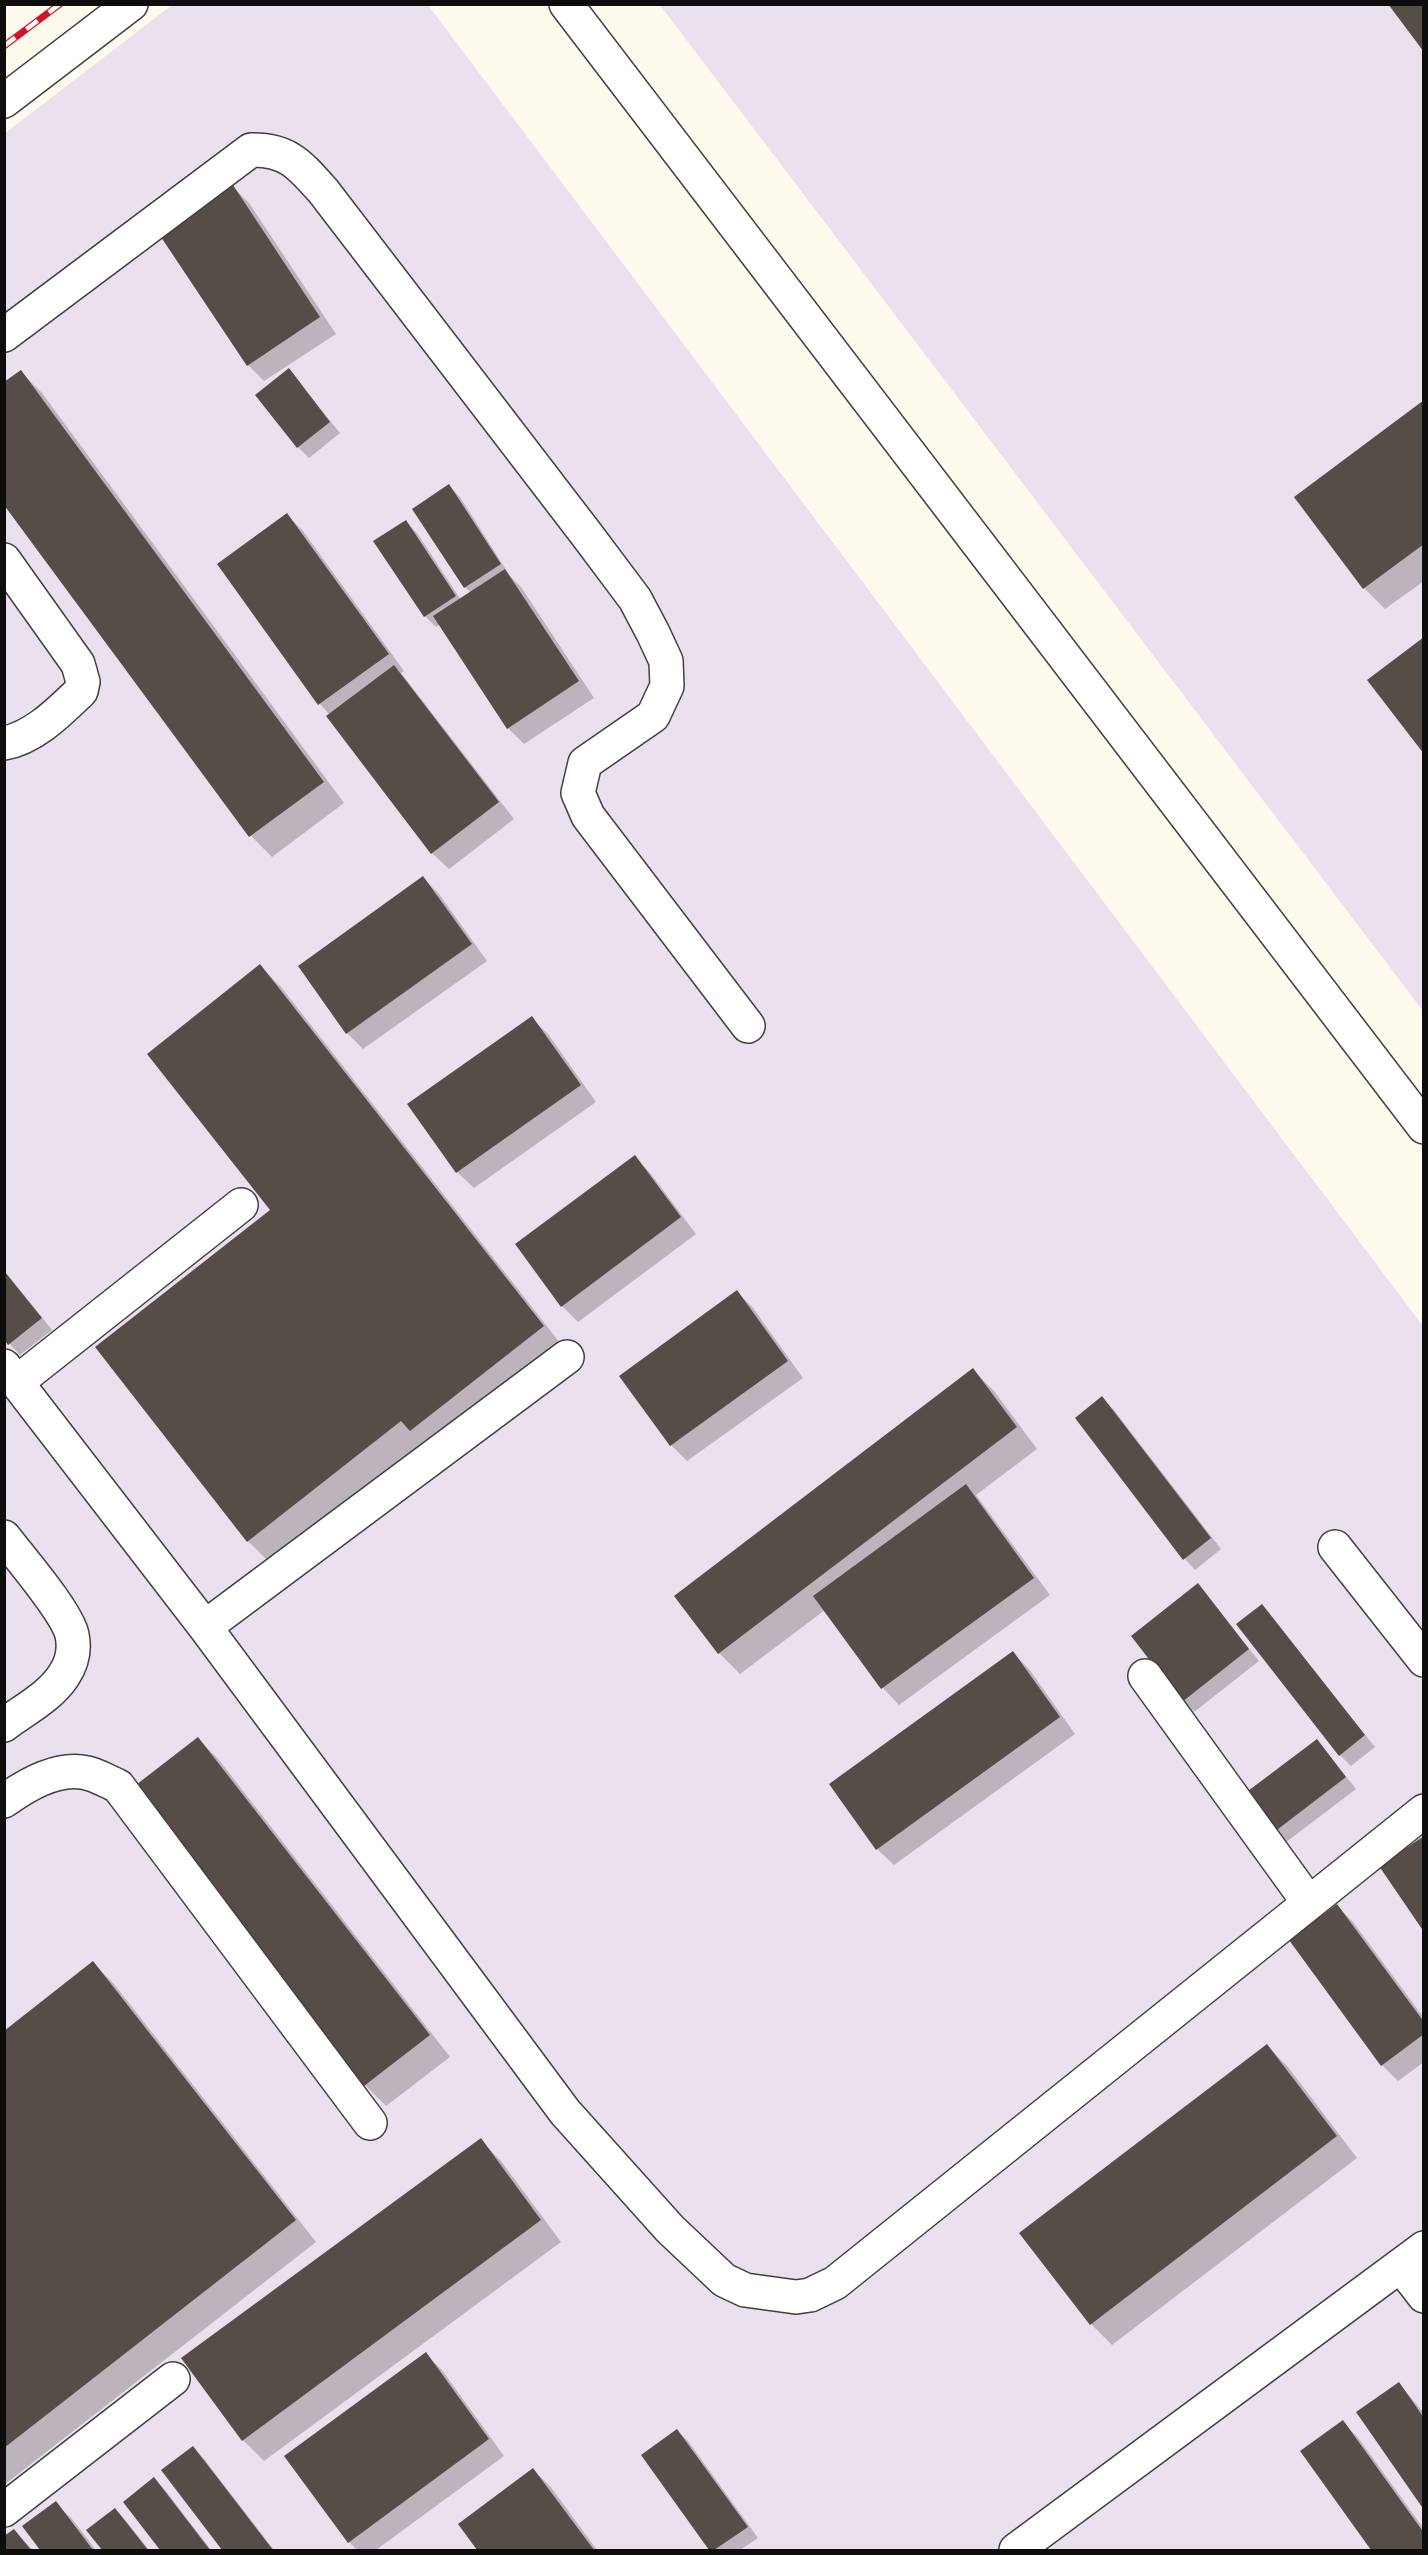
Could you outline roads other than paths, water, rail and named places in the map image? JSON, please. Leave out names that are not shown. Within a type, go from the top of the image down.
[{"type":"street","points":[[4,101],[131,4]]},
{"type":"street","points":[[566,4],[1424,1127]]},
{"type":"street","points":[[4,334],[251,150],[270,150],[299,163],[324,192],[587,535],[635,599],[653,633],[666,662],[667,686],[653,716],[585,763],[578,793],[588,816],[748,1026]]},
{"type":"street","points":[[4,560],[78,664],[83,682],[81,691],[74,698],[33,732],[15,741],[4,743]]},
{"type":"street","points":[[241,1205],[11,1374],[205,1626],[565,2112],[678,2236],[724,2280],[745,2290],[796,2297],[810,2295],[835,2283],[1424,1811]]},
{"type":"street","points":[[205,1626],[567,1357]]},
{"type":"street","points":[[4,1537],[64,1617],[72,1633],[74,1648],[64,1675],[51,1690],[4,1725]]},
{"type":"street","points":[[1335,1547],[1424,1660]]},
{"type":"street","points":[[1145,1676],[1310,1903]]},
{"type":"street","points":[[4,1801],[36,1782],[61,1773],[87,1773],[118,1786],[370,2123]]},
{"type":"street","points":[[1016,2550],[1054,2539],[1412,2257],[1424,2296]]},
{"type":"street","points":[[4,2510],[172,2379]]},
{"type":"railway","points":[[4,46],[60,4]]}]
